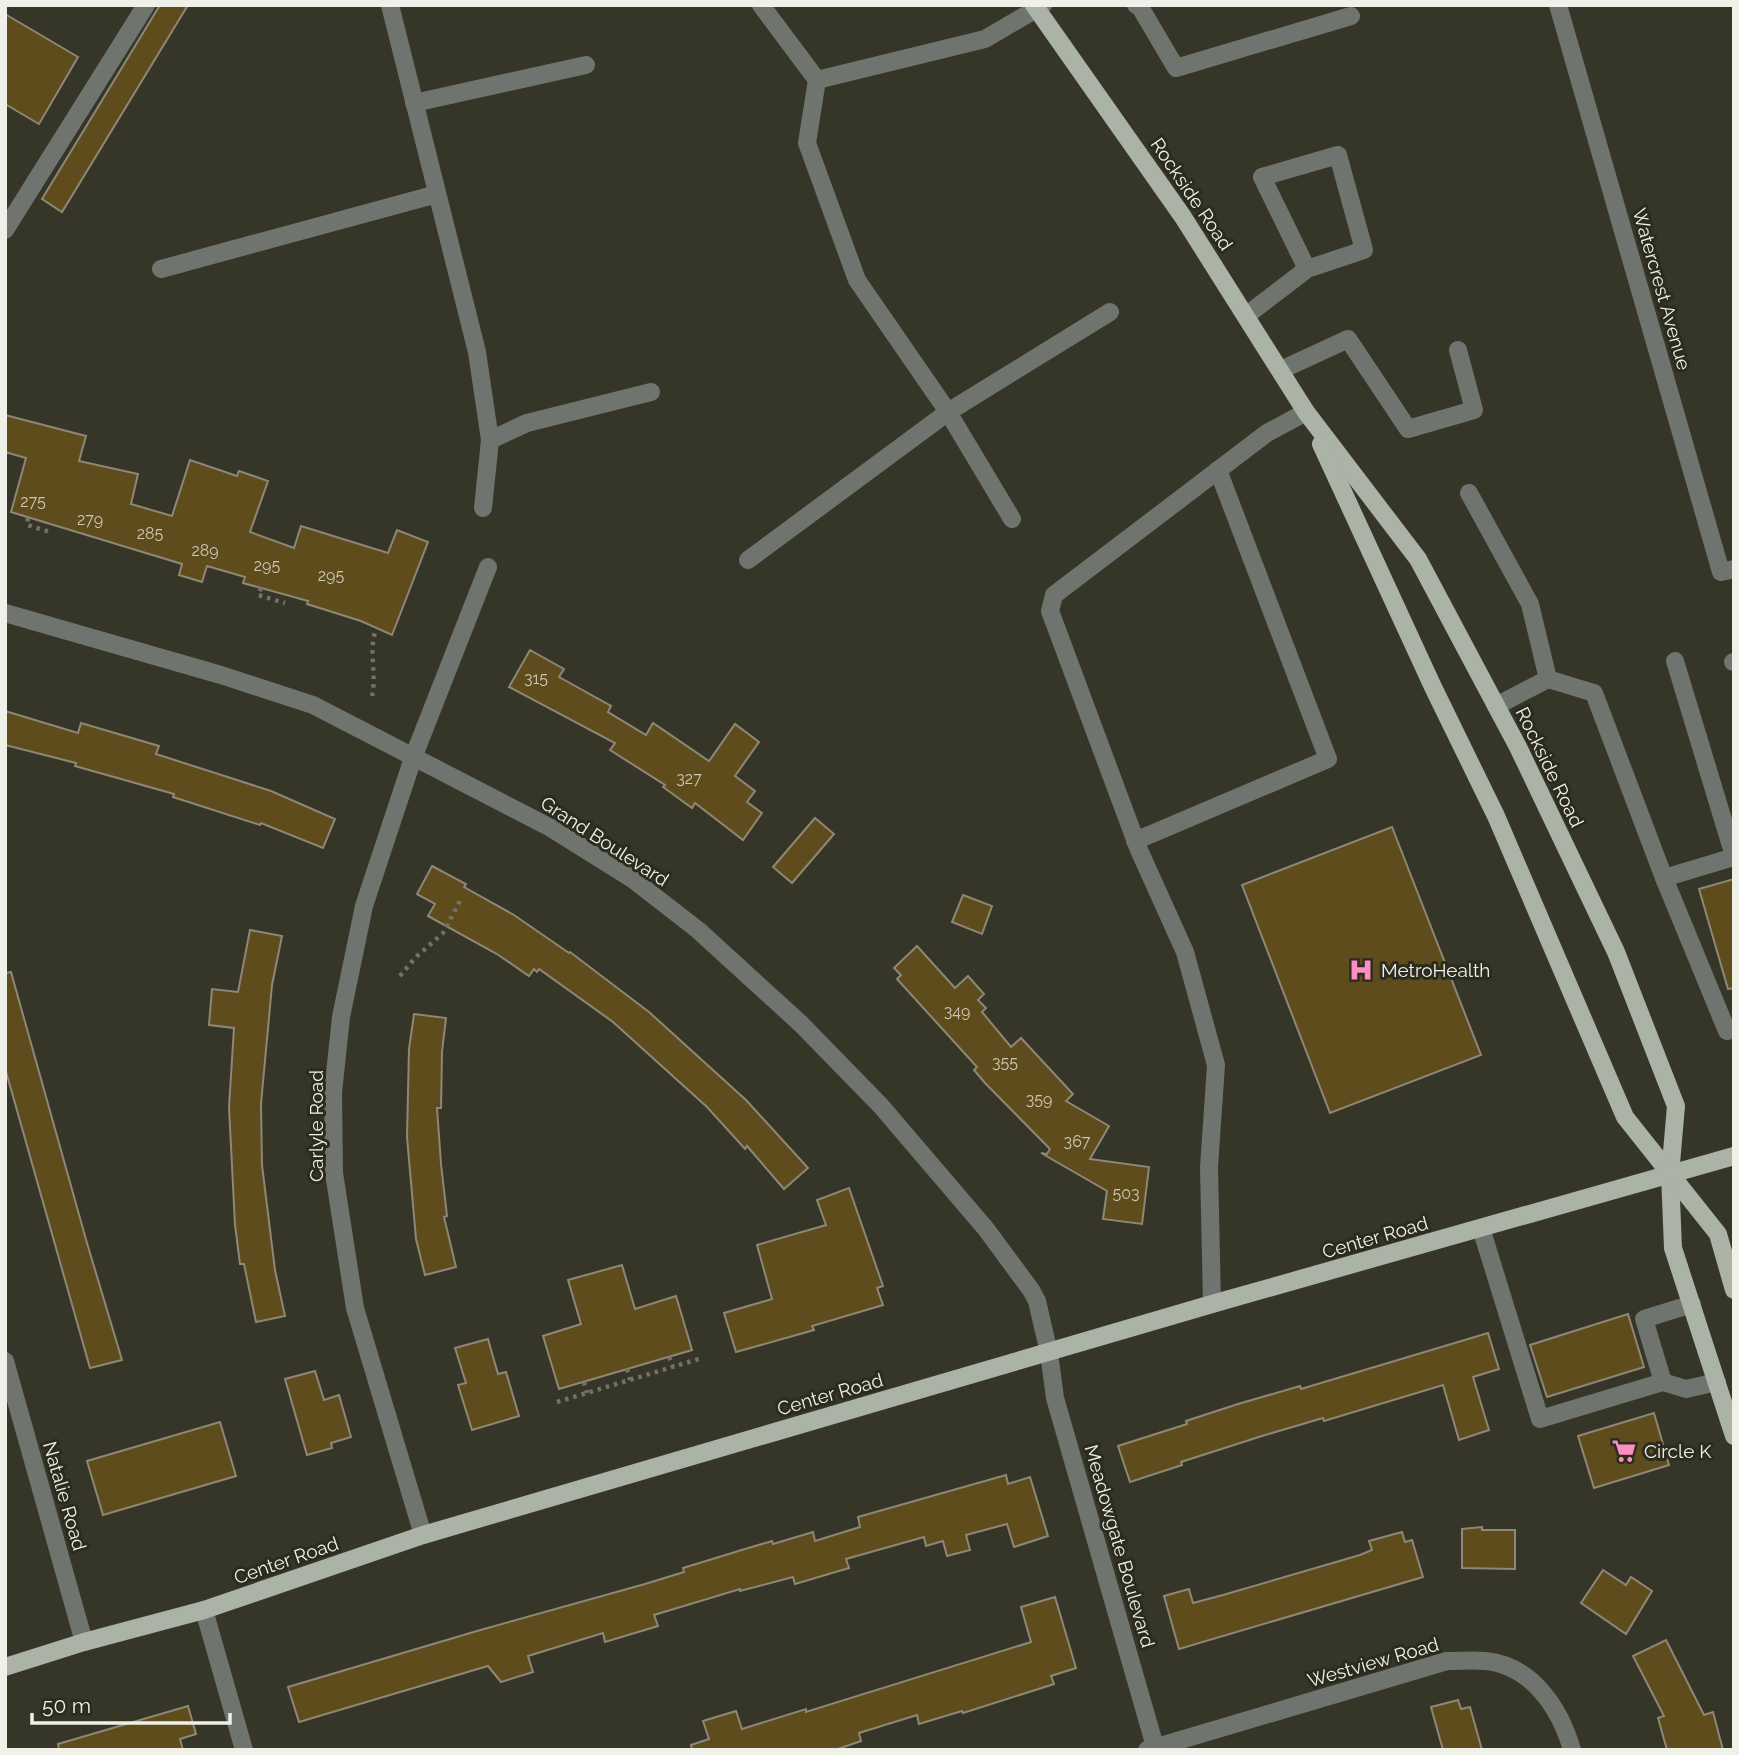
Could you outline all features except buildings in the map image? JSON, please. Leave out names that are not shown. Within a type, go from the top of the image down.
[{"type":"main road","name":"Rockside Road","points":[[1038,6],[1183,216],[1306,412],[1433,687],[1496,816],[1625,1117],[1718,1234],[1731,1270],[1734,1290]]},
{"type":"main road","name":"Rockside Road","points":[[1306,412],[1418,559],[1496,706],[1616,953],[1676,1106],[1670,1175],[1673,1248],[1734,1436]]},
{"type":"main road","name":"Center Road","points":[[5,1667],[84,1642],[204,1610],[424,1535],[1212,1304],[1734,1156]]},
{"type":"street","points":[[5,230],[146,5]]},
{"type":"street","points":[[390,5],[477,352],[489,440],[483,508]]},
{"type":"street","points":[[761,5],[817,80],[807,143],[857,281],[948,412],[1012,519]]},
{"type":"street","name":"Watercrest Avenue","points":[[1558,5],[1721,572],[1734,569]]},
{"type":"street","points":[[817,80],[985,39],[1038,6]]},
{"type":"street","points":[[1141,6],[1176,68],[1351,16]]},
{"type":"street","points":[[414,103],[586,65]]},
{"type":"street","points":[[1247,315],[1307,269],[1364,250],[1338,155],[1262,177],[1307,269]]},
{"type":"street","points":[[161,269],[437,194]]},
{"type":"street","points":[[748,560],[948,412],[1110,312]]},
{"type":"street","points":[[1281,370],[1348,339],[1408,429],[1474,410],[1458,350]]},
{"type":"street","points":[[489,440],[527,423],[651,392]]},
{"type":"street","points":[[1212,1304],[1209,1167],[1216,1065],[1185,952],[1135,841],[1049,611],[1054,595],[1267,433],[1306,412]]},
{"type":"street","points":[[1135,841],[1328,760],[1218,470]]},
{"type":"street","points":[[1469,493],[1530,604],[1548,679]]},
{"type":"street","name":"Carlyle Road","points":[[424,1535],[355,1308],[334,1160],[333,1093],[341,1017],[364,906],[413,758],[488,568]]},
{"type":"street","name":"Grand Boulevard","points":[[5,613],[221,675],[313,705],[551,828],[631,878],[698,930],[801,1024],[881,1106],[986,1229],[1031,1290],[1037,1301],[1049,1353]]},
{"type":"street","points":[[1664,877],[1734,856],[1675,661]]},
{"type":"street","points":[[1496,706],[1548,679],[1594,693],[1664,877],[1727,1031],[1734,1029]]},
{"type":"street","points":[[1481,1228],[1540,1419],[1663,1382],[1686,1389],[1717,1382]]},
{"type":"street","points":[[1663,1382],[1644,1319],[1692,1304]]},
{"type":"street","name":"Meadowgate Boulevard","points":[[1049,1353],[1055,1398],[1153,1749]]},
{"type":"street","name":"Natalie Road","points":[[5,1361],[84,1642]]},
{"type":"street","points":[[204,1610],[244,1750]]},
{"type":"street","name":"Westview Road","points":[[1153,1749],[1447,1661],[1487,1661],[1521,1672],[1549,1698],[1568,1735],[1572,1750]]},
{"type":"path","points":[[28,518],[27,525],[50,533]]},
{"type":"path","points":[[261,588],[258,595],[285,603]]},
{"type":"path","points":[[372,696],[375,683],[370,653],[376,629]]},
{"type":"path","points":[[400,976],[415,958],[443,933],[460,901]]},
{"type":"path","points":[[670,1357],[673,1367]]},
{"type":"path","points":[[557,1402],[702,1358]]},
{"type":"path","points":[[627,1369],[630,1380]]},
{"type":"path","points":[[584,1382],[587,1393]]},
{"type":"place","name":"MetroHealth","points":[[1361,970]]},
{"type":"place","name":"Circle K","points":[[1624,1451]]}]
